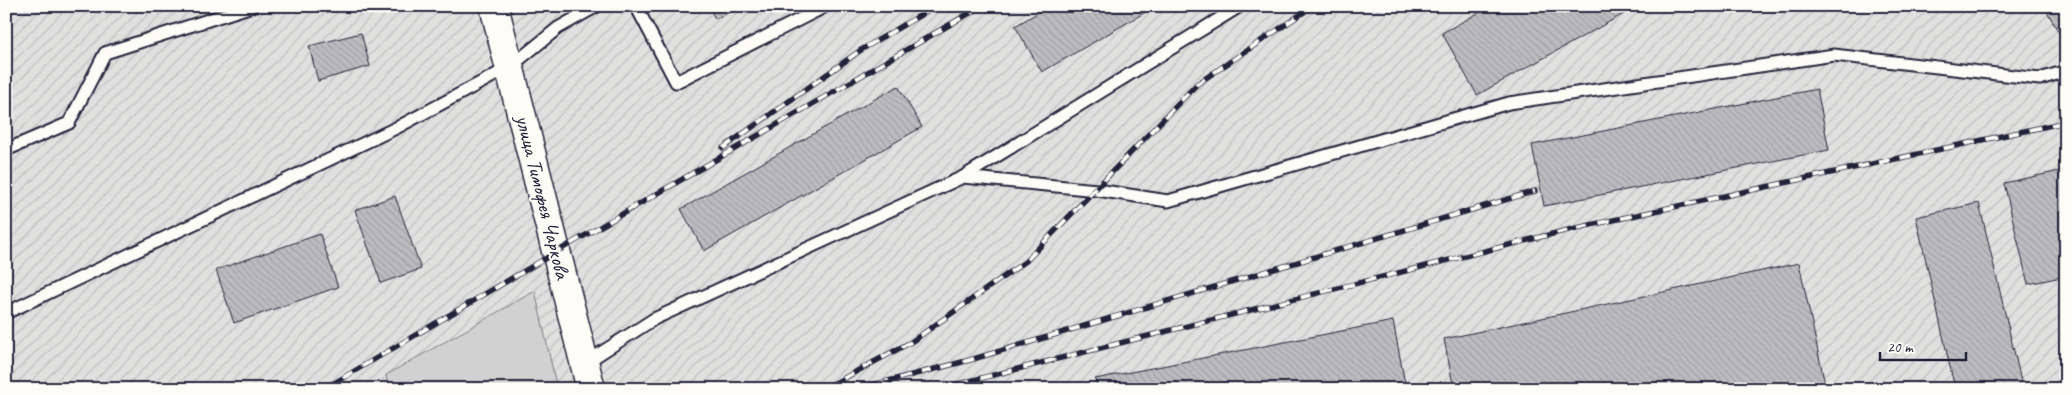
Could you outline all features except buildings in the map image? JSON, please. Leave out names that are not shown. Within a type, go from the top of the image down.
[{"type":"main road","name":"улица Тимофея Чаркова","points":[[494,6],[591,389]]},
{"type":"lane","points":[[6,150],[69,123],[105,53],[252,6]]},
{"type":"lane","points":[[6,313],[398,127],[510,67],[558,28],[597,6]]},
{"type":"lane","points":[[636,6],[676,82],[826,6]]},
{"type":"lane","points":[[585,363],[654,318],[963,176],[1240,6]]},
{"type":"lane","points":[[963,176],[1097,190],[1168,201],[1509,104],[1834,55],[2040,79],[2066,71]]},
{"type":"shaded area","points":[[6,6],[2066,6],[2066,389],[6,389]]},
{"type":"shaded area","points":[[535,291],[557,389],[389,389],[386,375]]},
{"type":"railway","points":[[723,148],[861,50],[936,6]]},
{"type":"railway","points":[[324,389],[558,251],[982,6]]},
{"type":"railway","points":[[824,389],[911,342],[1026,261],[1197,84],[1313,6]]},
{"type":"railway","points":[[938,389],[1572,229],[2066,122]]},
{"type":"railway","points":[[857,389],[970,360],[1535,191]]}]
